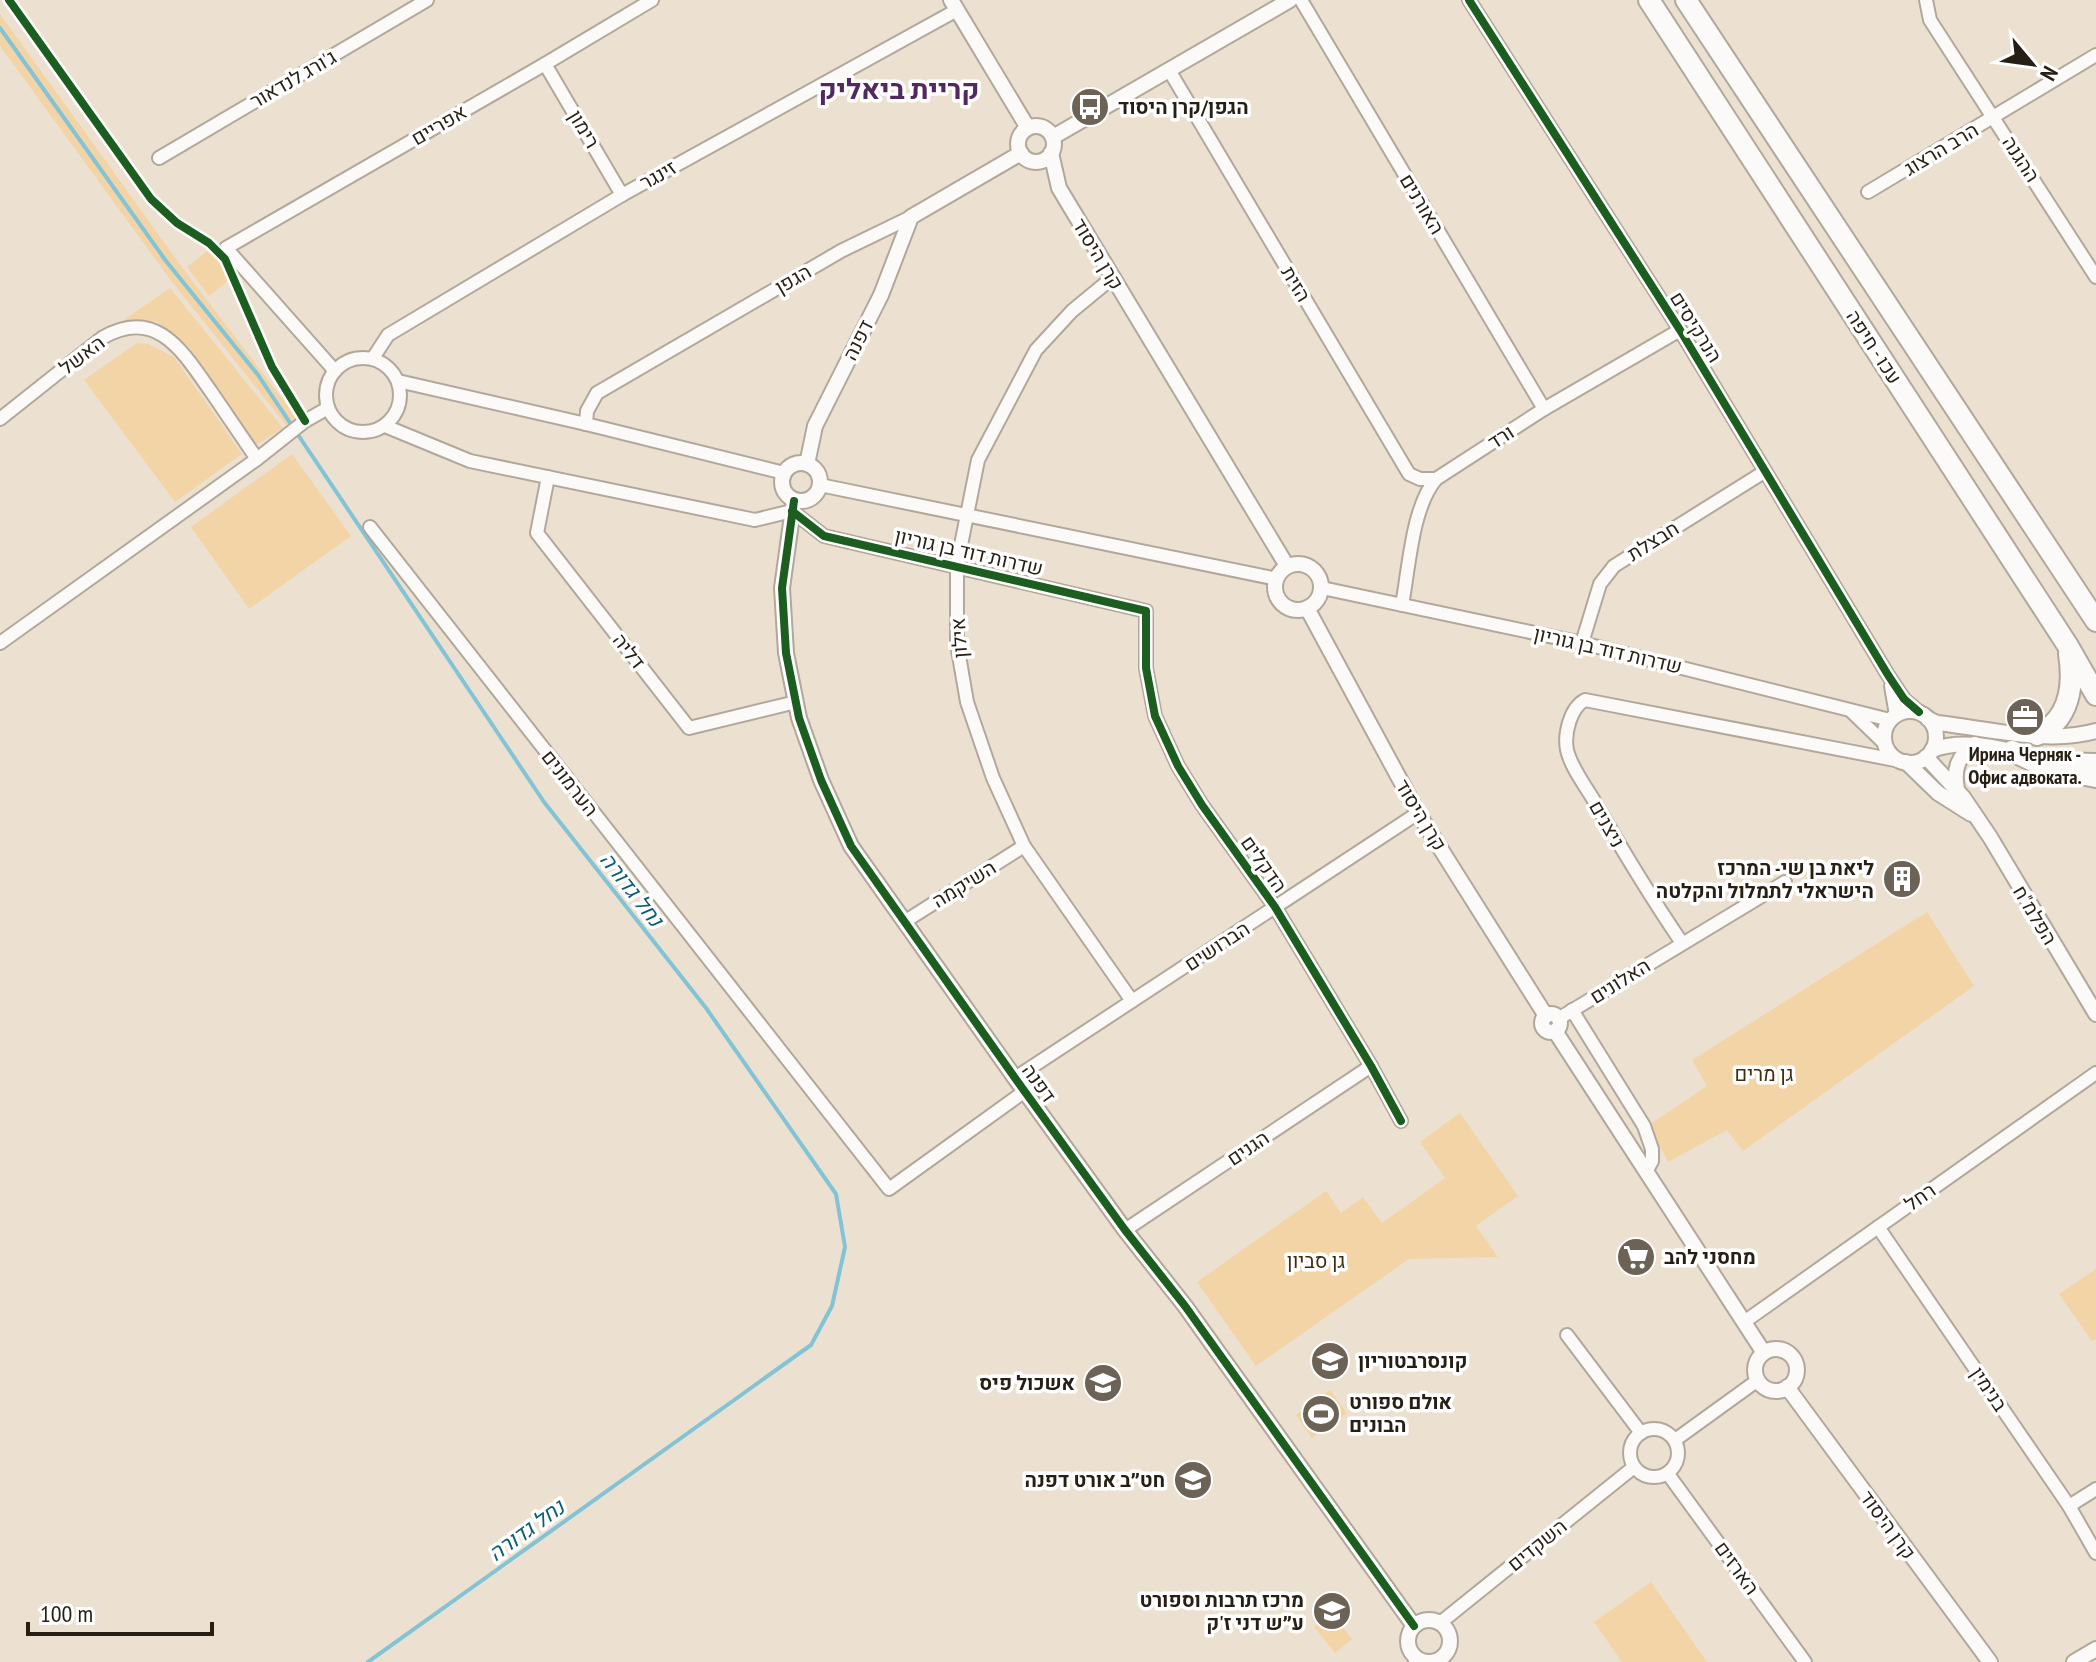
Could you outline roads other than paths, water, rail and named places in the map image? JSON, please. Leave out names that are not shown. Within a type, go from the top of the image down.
[{"type":"highway","name":"עכו - חיפה","points":[[1649,0],[2068,646],[2096,695]]},
{"type":"highway","name":"עכו - חיפה","points":[[1686,0],[2096,621]]},
{"type":"highway","points":[[2037,735],[2056,721],[2069,699],[2072,683],[2068,646]]},
{"type":"highway","points":[[2012,751],[2046,767],[2096,777]]},
{"type":"street","name":"אפריים","points":[[335,371],[226,248],[652,0]]},
{"type":"street","points":[[1053,137],[1290,0]]},
{"type":"street","name":"האורנים","points":[[1301,0],[1544,409]]},
{"type":"street","name":"הנרקיסים","points":[[1469,0],[1680,330],[1888,675],[1904,699],[1924,716]]},
{"type":"street","name":"ההגנה","points":[[1926,0],[1930,20],[2094,271]]},
{"type":"street","name":"ג'ורג לנדאור","points":[[159,158],[418,2]]},
{"type":"street","points":[[954,5],[1028,128]]},
{"type":"street","name":"זינגר","points":[[373,358],[388,335],[622,195],[954,5]]},
{"type":"street","name":"הרב הרצוג","points":[[1868,192],[2096,55]]},
{"type":"street","name":"רימון","points":[[545,64],[622,195]]},
{"type":"street","name":"הזית","points":[[1169,70],[1409,474],[1420,479],[1436,479]]},
{"type":"street","points":[[1033,126],[1045,128],[1053,137],[1051,153],[1042,160],[1027,157],[1020,136],[1033,126]]},
{"type":"street","name":"קרן היסוד","points":[[1051,153],[1059,188],[1287,566]]},
{"type":"street","name":"קרן היסוד","points":[[1027,157],[1059,188]]},
{"type":"street","name":"הגפן","points":[[586,424],[587,411],[597,393],[841,251],[1027,157]]},
{"type":"street","name":"דפנה","points":[[807,464],[815,426],[881,295],[911,217]]},
{"type":"street","name":"אילון","points":[[1112,278],[1072,311],[1036,350],[978,460],[957,565],[957,644],[967,702],[993,778],[1024,846],[1132,1001]]},
{"type":"street","name":"האשל","points":[[0,419],[102,338],[136,326],[158,331],[181,349],[257,459]]},
{"type":"street","name":"ורד","points":[[1436,479],[1544,409],[1680,330]]},
{"type":"street","points":[[373,358],[383,363],[398,381],[401,393],[399,406],[385,426],[375,431],[352,431],[333,418],[328,408],[326,389],[335,371],[352,359],[373,358]]},
{"type":"street","points":[[398,381],[784,473]]},
{"type":"street","points":[[0,643],[257,459],[302,423],[328,408]]},
{"type":"street","points":[[385,426],[470,461],[755,520],[793,506],[812,498],[820,485],[816,470],[807,464],[791,466],[784,473],[782,488],[793,506]]},
{"type":"street","name":"חבצלת","points":[[1582,643],[1600,584],[1614,566],[1764,472]]},
{"type":"street","name":"דליה","points":[[548,477],[537,533],[689,728],[796,702]]},
{"type":"street","points":[[1402,605],[1420,511],[1426,492],[1436,479]]},
{"type":"street","name":"שדרות דוד בן גוריון","points":[[820,485],[1277,579]]},
{"type":"street","name":"דפנה","points":[[793,506],[782,588],[786,653],[796,702],[821,780],[851,846],[1015,1078],[1125,1230],[1185,1306],[1414,1626]]},
{"type":"street","name":"שדרות דוד בן גוריון","points":[[793,506],[824,536],[1146,611]]},
{"type":"street","name":"הערמונים","points":[[370,527],[889,1189],[1025,1091]]},
{"type":"street","points":[[1301,564],[1318,574],[1322,588],[1316,602],[1307,608],[1293,609],[1281,602],[1277,595],[1277,579],[1287,566],[1301,564]]},
{"type":"street","name":"שדרות דוד בן גוריון","points":[[1322,588],[1582,643],[1893,717]]},
{"type":"street","name":"קרן היסוד","points":[[1307,608],[1418,813],[1558,1019],[1647,1170],[1764,1353]]},
{"type":"street","name":"הדקלים","points":[[1146,611],[1146,668],[1155,716],[1178,766],[1275,907],[1401,1121]]},
{"type":"street","name":"הנרקיסים","points":[[1888,675],[1896,702],[1893,717]]},
{"type":"street","name":"ניצנים","points":[[1682,943],[1640,881],[1569,758],[1566,747],[1570,721],[1577,707],[1585,700],[1903,762]]},
{"type":"street","name":"שדרות דוד בן גוריון","points":[[1846,708],[1884,743]]},
{"type":"street","points":[[2096,731],[2067,736],[2037,735],[1937,723],[1911,711],[1893,717],[1884,735],[1884,743],[1893,756],[1903,762],[1949,745],[1975,744],[2061,761],[2096,761]]},
{"type":"street","points":[[1924,716],[1936,736],[1929,753]]},
{"type":"street","points":[[1957,790],[1955,770],[1958,761],[1975,744]]},
{"type":"street","name":"הפלמ\"ח","points":[[1929,753],[1990,837],[2096,1014]]},
{"type":"street","name":"הפלמ\"ח","points":[[1903,762],[1938,793],[1974,816]]},
{"type":"street","name":"הברושים","points":[[1015,1078],[1418,813]]},
{"type":"street","name":"השיקמה","points":[[904,922],[1024,846]]},
{"type":"street","name":"האלונים","points":[[1558,1019],[1785,882]]},
{"type":"street","points":[[1558,1019],[1644,1126],[1652,1149],[1652,1161],[1647,1170]]},
{"type":"street","name":"הגנים","points":[[1125,1230],[1371,1066]]},
{"type":"street","name":"רחל","points":[[1744,1322],[2096,1073]]},
{"type":"street","name":"בנימין","points":[[1878,1227],[2069,1506],[2096,1553]]},
{"type":"street","points":[[1567,1335],[1641,1433]]},
{"type":"street","points":[[1783,1350],[1793,1358],[1795,1377],[1787,1387],[1774,1390],[1758,1380],[1756,1362],[1764,1353],[1783,1350]]},
{"type":"street","points":[[1675,1440],[1758,1380]]},
{"type":"street","name":"קרן היסוד","points":[[1787,1387],[1990,1662]]},
{"type":"street","points":[[1662,1430],[1675,1440],[1678,1460],[1668,1474],[1647,1477],[1634,1467],[1631,1446],[1641,1433],[1662,1430]]},
{"type":"street","name":"השקדים","points":[[1440,1623],[1634,1467]]},
{"type":"street","name":"הארזים","points":[[1668,1474],[1805,1662]]},
{"type":"street","points":[[2069,1506],[2096,1489]]},
{"type":"street","points":[[1427,1620],[1440,1623],[1449,1642],[1444,1655],[1440,1661],[1417,1661],[1408,1644],[1414,1626],[1427,1620]]},
{"type":"street","points":[[2074,1662],[2096,1649]]},
{"type":"waterway","name":"נחל גדורה","points":[[0,28],[166,261],[258,375],[544,802],[706,1008],[836,1194],[845,1247],[832,1306],[811,1345],[368,1662]]},
{"type":"place","name":"הגפן/קרן היסוד","points":[[1090,107]]},
{"type":"place","name":"Ирина Черняк - Офис адвоката.","points":[[2025,717]]},
{"type":"place","name":"ליאת בן שי- המרכז הישראלי לתמלול והקלטה","points":[[1902,879]]},
{"type":"place","name":"מחסני להב","points":[[1636,1257]]},
{"type":"place","name":"קונסרבטוריון","points":[[1330,1361]]},
{"type":"place","name":"אשכול פיס","points":[[1103,1383]]},
{"type":"place","name":"אולם ספורט הבונים","points":[[1321,1414]]},
{"type":"place","name":"חט״ב אורט דפנה","points":[[1193,1480]]},
{"type":"place","name":"מרכז תרבות וספורט ע״ש דני ז'ק","points":[[1332,1611]]},
{"type":"district","name":"קריית ביאליק","points":[[899,88]]},
{"type":"park label","name":"גן מרים","points":[[1764,1074]]},
{"type":"park label","name":"גן סביון","points":[[1316,1261]]}]
